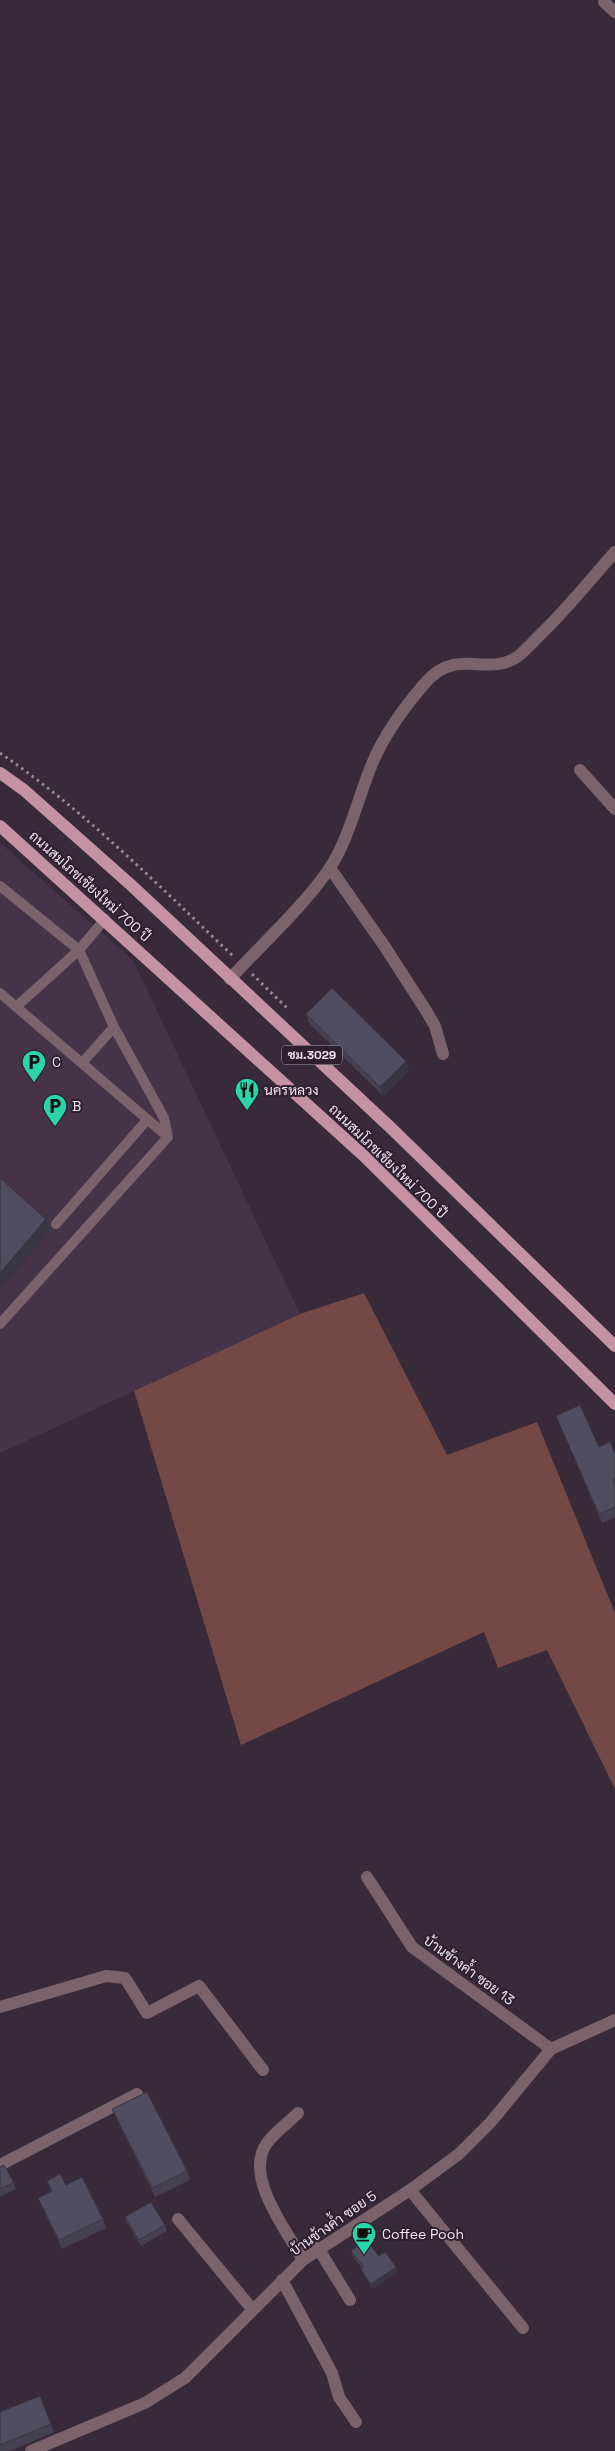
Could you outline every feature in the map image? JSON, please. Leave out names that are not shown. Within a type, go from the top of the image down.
[{"type":"main road","name":"ถนนสมโภชเชียงใหม่ 700 ปี","points":[[0,773],[24,790],[124,879],[391,1128],[615,1346]]},
{"type":"main road","name":"ถนนสมโภชเชียงใหม่ 700 ปี","points":[[0,826],[105,919],[364,1156],[615,1404]]},
{"type":"street","points":[[604,2],[615,12]]},
{"type":"street","points":[[230,979],[313,890],[330,868],[351,821],[372,763],[386,736],[426,682],[438,670],[450,665],[494,664],[507,662],[517,657],[556,620],[615,552]]},
{"type":"street","points":[[580,770],[615,809]]},
{"type":"street","points":[[330,868],[386,947],[435,1026],[442,1054]]},
{"type":"street","name":"บ้านช้างค้ำ ซอย 13","points":[[367,1877],[412,1947],[551,2048]]},
{"type":"street","points":[[0,2007],[106,1976],[125,1978],[146,2013],[199,1986],[263,2070]]},
{"type":"street","name":"บ้านช้างค้ำ ซอย 5","points":[[31,2451],[145,2403],[185,2378],[303,2260],[318,2248],[410,2190],[459,2154],[490,2122],[551,2048],[615,2020]]},
{"type":"street","points":[[0,2165],[137,2094]]},
{"type":"street","points":[[298,2113],[267,2143],[260,2163],[264,2192],[303,2260]]},
{"type":"street","points":[[410,2190],[523,2328]]},
{"type":"street","points":[[178,2219],[252,2309]]},
{"type":"street","points":[[318,2248],[350,2300]]},
{"type":"street","points":[[282,2280],[332,2372],[339,2397],[356,2422]]},
{"type":"lane","points":[[0,886],[79,950],[114,1028],[164,1118],[168,1137]]},
{"type":"lane","points":[[16,1007],[79,950],[105,919]]},
{"type":"lane","points":[[0,993],[168,1137]]},
{"type":"lane","points":[[82,1063],[114,1028]]},
{"type":"lane","points":[[56,1224],[147,1120]]},
{"type":"lane","points":[[0,1324],[168,1137]]},
{"type":"shaded area","points":[[0,843],[133,960],[300,1314],[0,1453]]},
{"type":"shaded area","points":[[364,1293],[447,1455],[537,1422],[615,1613],[615,1789],[547,1650],[498,1668],[484,1632],[241,1745],[134,1391],[300,1314]]},
{"type":"building","points":[[332,988],[406,1061],[380,1087],[306,1014]]},
{"type":"building","points":[[0,1178],[46,1219],[0,1273]]},
{"type":"building","points":[[580,1405],[599,1447],[610,1442],[615,1454],[615,1479],[613,1480],[615,1483],[615,1507],[599,1514],[556,1416]]},
{"type":"building","points":[[147,2092],[187,2171],[152,2188],[112,2109]]},
{"type":"building","points":[[4,2165],[14,2183],[0,2189],[0,2167]]},
{"type":"building","points":[[60,2174],[66,2185],[82,2177],[103,2219],[59,2240],[38,2198],[52,2191],[47,2181]]},
{"type":"building","points":[[151,2202],[165,2225],[139,2240],[125,2217]]},
{"type":"building","points":[[366,2240],[379,2256],[385,2252],[396,2267],[371,2284],[361,2269],[364,2267],[351,2251]]},
{"type":"building","points":[[40,2396],[51,2424],[0,2445],[0,2412]]},
{"type":"place","name":"C","points":[[34,1083]]},
{"type":"place","name":"นครหลวง","points":[[247,1111]]},
{"type":"place","name":"B","points":[[55,1127]]},
{"type":"place","name":"Coffee Pooh","points":[[364,2255]]}]
